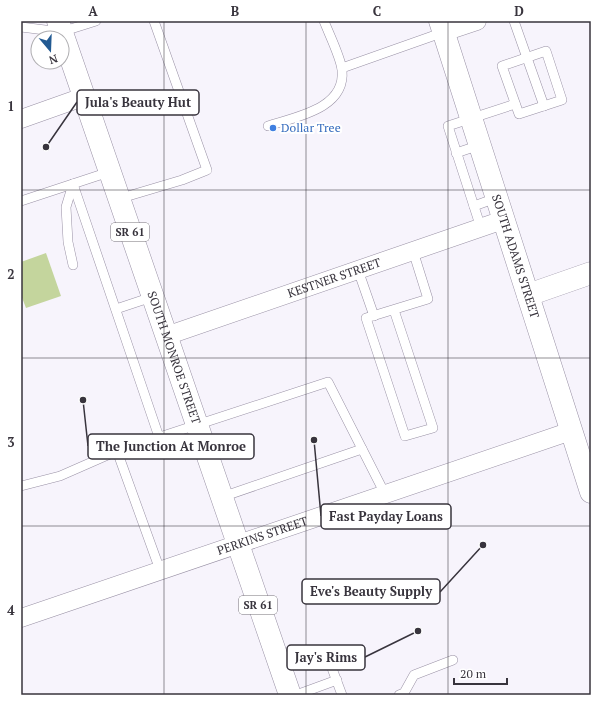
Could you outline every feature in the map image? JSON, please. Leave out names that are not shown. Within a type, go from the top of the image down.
[{"type":"main road","name":"SOUTH MONROE STREET","points":[[59,27],[290,695]]},
{"type":"main road","name":"SOUTH ADAMS STREET","points":[[442,27],[591,492]]},
{"type":"main road","points":[[528,295],[591,273]]},
{"type":"street","points":[[442,27],[477,21]]},
{"type":"street","points":[[21,118],[83,98]]},
{"type":"street","name":"KESTNER STREET","points":[[166,336],[503,220]]},
{"type":"street","name":"PERKINS STREET","points":[[21,618],[571,430]]},
{"type":"lane","points":[[21,27],[59,27],[96,21]]},
{"type":"lane","points":[[118,199],[207,170],[154,21]]},
{"type":"lane","points":[[268,126],[310,112],[333,99],[341,86],[342,68],[324,21]]},
{"type":"lane","points":[[514,21],[544,106]]},
{"type":"lane","points":[[342,68],[442,27]]},
{"type":"lane","points":[[546,50],[562,100],[519,114],[502,66],[527,57],[546,50]]},
{"type":"lane","points":[[481,228],[448,126],[515,104]]},
{"type":"lane","points":[[456,153],[480,145]]},
{"type":"lane","points":[[21,201],[109,172]]},
{"type":"lane","points":[[72,265],[68,242],[66,207],[73,184]]},
{"type":"lane","points":[[73,184],[159,437]]},
{"type":"lane","points":[[474,206],[496,198]]},
{"type":"lane","points":[[394,310],[432,428],[405,436],[366,318],[428,299],[413,251]]},
{"type":"lane","points":[[358,270],[374,316]]},
{"type":"lane","points":[[116,309],[152,297]]},
{"type":"lane","points":[[21,486],[60,476],[117,451],[328,382],[385,494]]},
{"type":"lane","points":[[221,497],[362,449]]},
{"type":"lane","points":[[117,451],[160,570]]},
{"type":"lane","points":[[399,695],[404,694],[414,675],[453,660]]},
{"type":"lane","points":[[330,663],[342,695]]},
{"type":"lane","points":[[296,695],[337,680]]},
{"type":"green space","points":[[46,253],[61,296],[26,308],[21,295],[21,262]]},
{"type":"place","name":"Dollar Tree","points":[[273,128]]},
{"type":"place","name":"Jula's Beauty Hut","points":[[46,147]]},
{"type":"place","name":"The Junction At Monroe","points":[[83,400]]},
{"type":"place","name":"Fast Payday Loans","points":[[314,440]]},
{"type":"place","name":"Eve's Beauty Supply","points":[[483,545]]},
{"type":"place","name":"Jay's Rims","points":[[418,631]]}]
